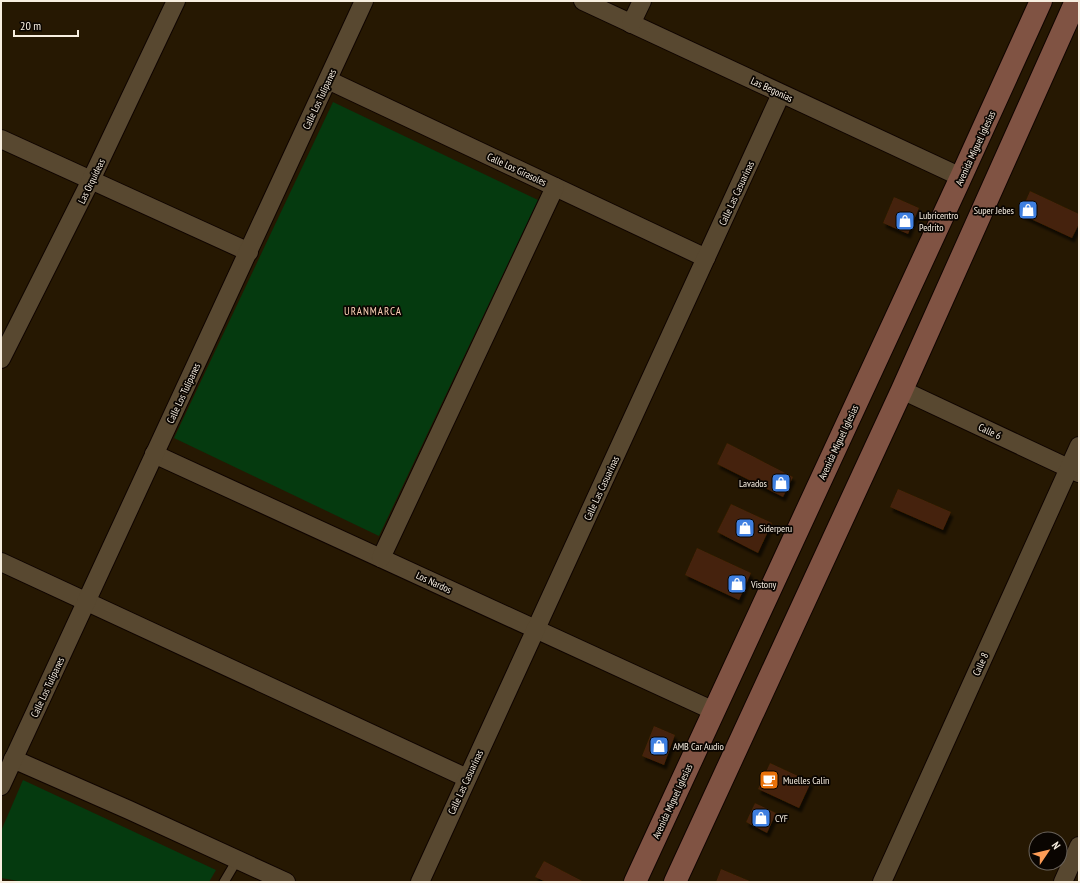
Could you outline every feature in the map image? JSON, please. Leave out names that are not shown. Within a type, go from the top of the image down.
[{"type":"main road","name":"Avenida Miguel Iglesias","points":[[635,882],[1041,1]]},
{"type":"main road","points":[[675,882],[902,390],[1076,1]]},
{"type":"street","name":"Las Orquídeas","points":[[1,359],[91,180],[176,1]]},
{"type":"street","name":"Calle Los Tulipanes","points":[[1,786],[364,1]]},
{"type":"street","name":"Las Begonias","points":[[582,1],[961,177]]},
{"type":"street","points":[[631,24],[642,1]]},
{"type":"street","name":"Calle Los Girasoles","points":[[328,80],[706,258]]},
{"type":"street","name":"Calle Las Casuarinas","points":[[420,882],[782,94]]},
{"type":"street","points":[[1,139],[249,252]]},
{"type":"street","points":[[381,558],[555,187]]},
{"type":"street","name":"Calle 6","points":[[902,390],[1074,471]]},
{"type":"street","name":"Calle 8","points":[[882,882],[1074,471],[1079,446]]},
{"type":"street","name":"Los Nardos","points":[[154,454],[714,711]]},
{"type":"street","points":[[1,562],[467,778]]},
{"type":"street","points":[[13,759],[286,882]]},
{"type":"street","points":[[1067,881],[1079,846]]},
{"type":"lane","points":[[224,882],[237,860]]},
{"type":"green space","points":[[333,102],[538,200],[379,536],[174,438]]},
{"type":"green space","points":[[23,780],[216,870],[209,882],[24,882],[1,878],[1,831]]},
{"type":"building","points":[[1030,191],[1079,214],[1079,224],[1072,238],[1020,214]]},
{"type":"building","points":[[894,197],[919,208],[908,234],[883,223]]},
{"type":"building","points":[[727,443],[793,477],[783,497],[717,464]]},
{"type":"building","points":[[898,489],[951,512],[943,530],[890,507]]},
{"type":"building","name":"Siderperu","points":[[731,504],[772,523],[758,553],[717,532]]},
{"type":"building","points":[[697,548],[751,573],[739,600],[685,575]]},
{"type":"building","name":"AMB Car Audio","points":[[654,726],[675,735],[664,765],[642,756]]},
{"type":"building","points":[[770,763],[811,782],[799,808],[758,789]]},
{"type":"building","name":"CYF","points":[[755,803],[776,813],[767,833],[746,822]]},
{"type":"building","points":[[544,861],[584,882],[546,882],[535,877]]},
{"type":"building","points":[[721,869],[752,882],[716,882]]},
{"type":"place","name":"Super Jebes","points":[[1028,210]]},
{"type":"place","name":"Lubricentro Pedrito","points":[[905,221]]},
{"type":"place","name":"Lavados","points":[[781,483]]},
{"type":"place","name":"Siderperu","points":[[745,528]]},
{"type":"place","name":"Vistony","points":[[737,584]]},
{"type":"place","name":"AMB Car Audio","points":[[659,746]]},
{"type":"place","name":"Muelles Calin","points":[[769,780]]},
{"type":"place","name":"CYF","points":[[761,818]]},
{"type":"district","name":"URANMARCA","points":[[373,311]]}]
